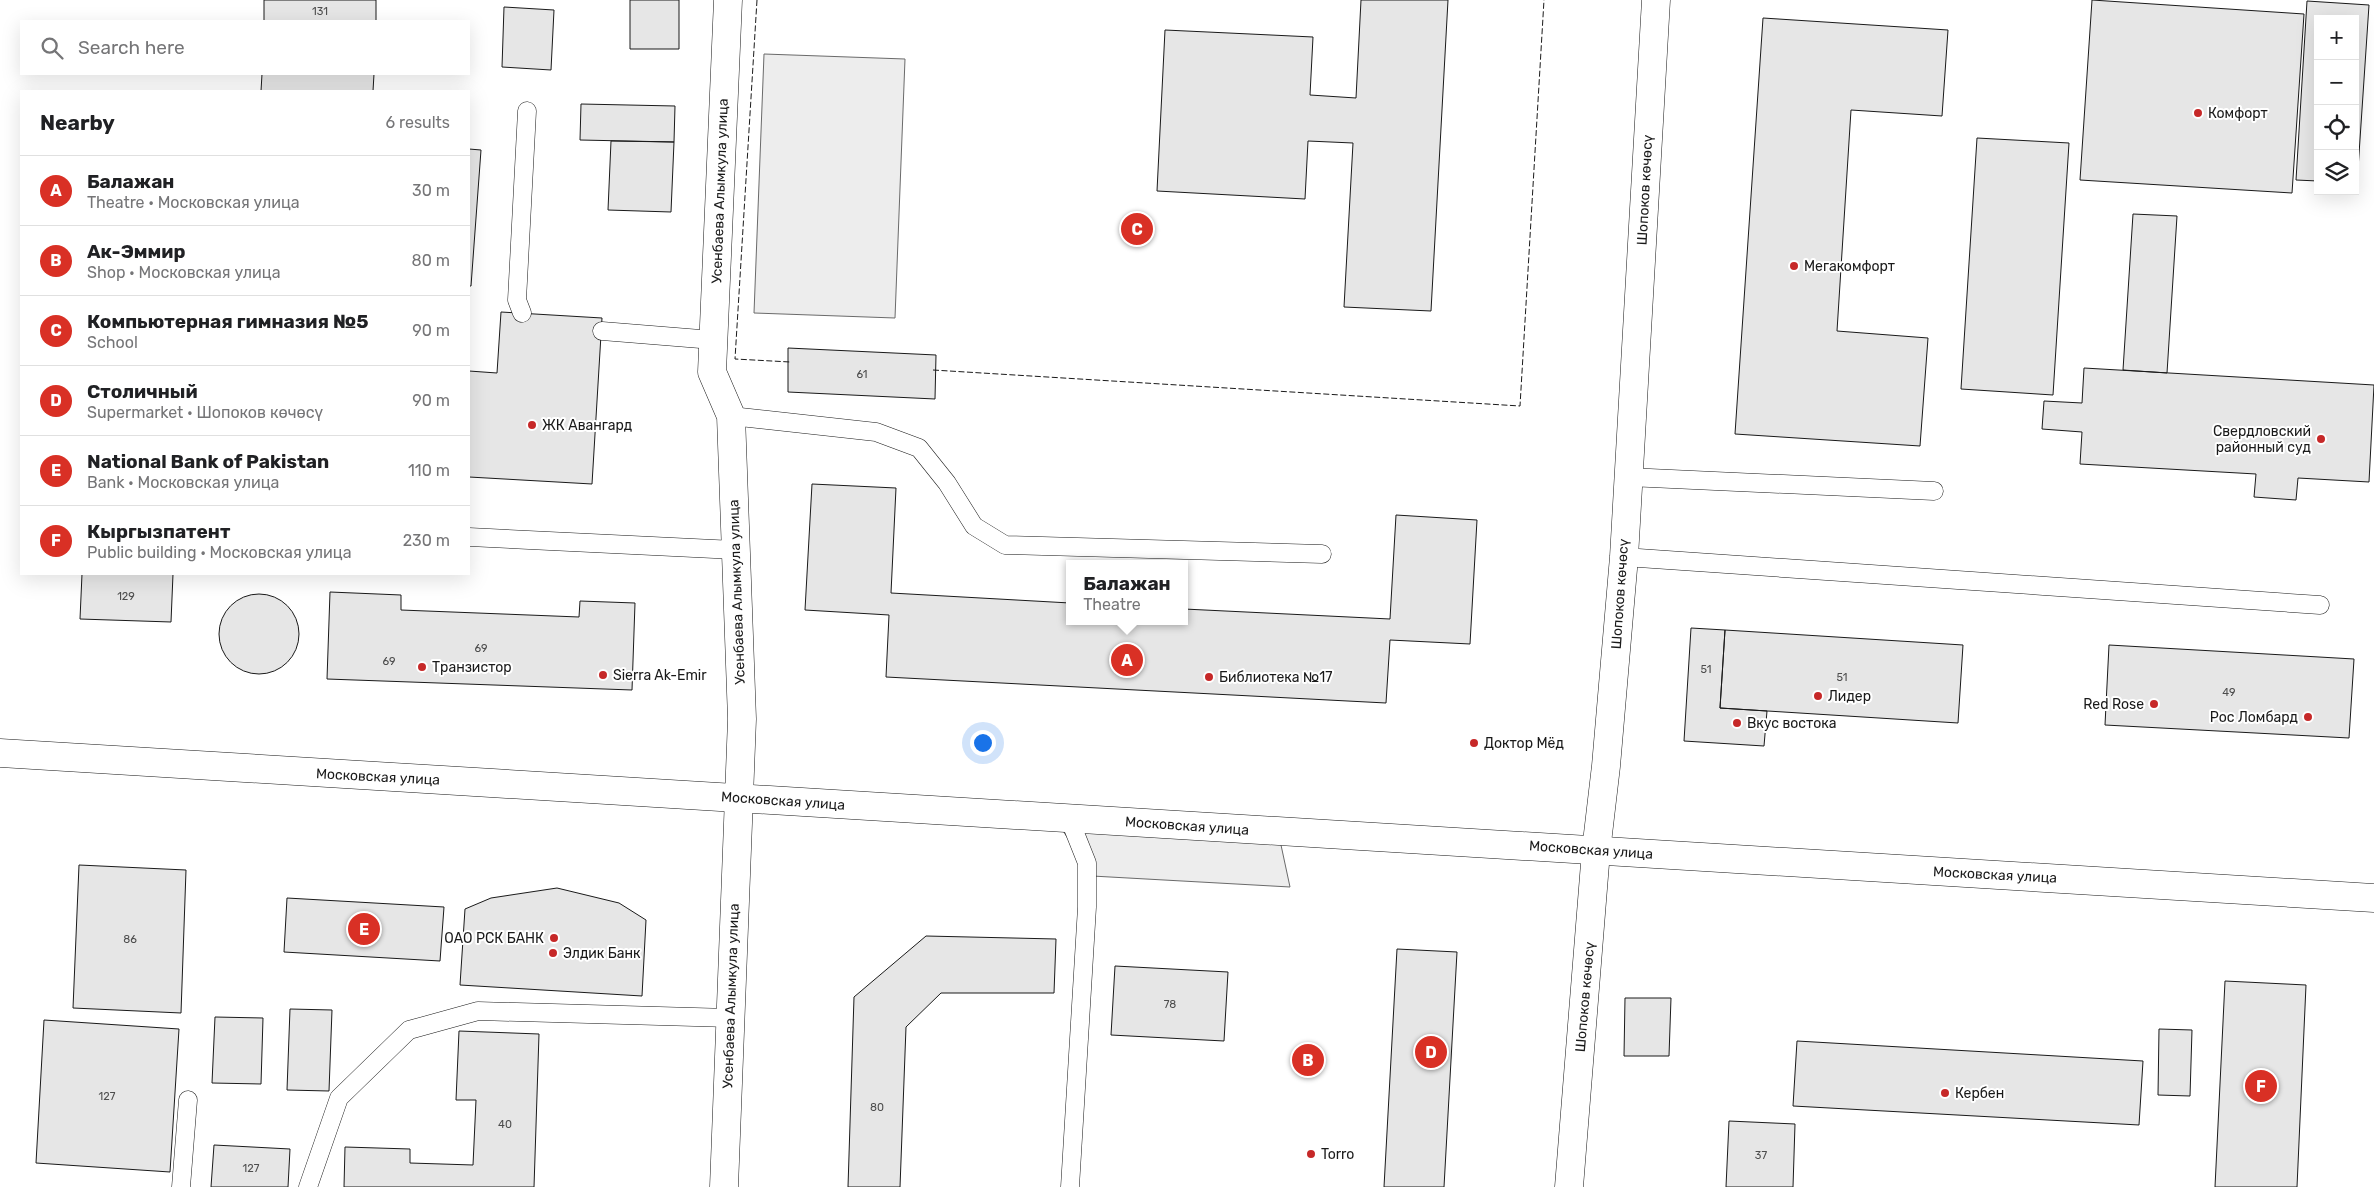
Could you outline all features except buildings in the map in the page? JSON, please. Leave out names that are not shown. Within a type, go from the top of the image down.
[{"type":"street","name":"Усенбаева Алымкула улица","points":[[724,1187],[742,719],[731,416],[712,372],[728,0]]},
{"type":"street","name":"Шопоков көчөсү","points":[[1570,1187],[1596,851],[1606,766],[1624,557],[1656,0]]},
{"type":"street","name":"Московская улица","points":[[0,754],[2374,898]]},
{"type":"lane","points":[[522,313],[517,300],[527,112]]},
{"type":"lane","points":[[602,331],[713,340]]},
{"type":"lane","points":[[731,416],[876,432],[919,448],[947,483],[974,526],[1005,544],[1322,554]]},
{"type":"lane","points":[[1628,477],[1934,491]]},
{"type":"lane","points":[[470,537],[735,550]]},
{"type":"lane","points":[[1624,557],[2320,605]]},
{"type":"lane","points":[[1069,818],[1087,863],[1087,907],[1070,1187]]},
{"type":"lane","points":[[308,1187],[339,1098],[409,1030],[478,1011],[730,1018]]},
{"type":"lane","points":[[180,1187],[188,1100]]},
{"type":"shaded area","points":[[764,54],[905,59],[895,318],[754,313]]},
{"type":"shaded area","points":[[1058,823],[1278,831],[1290,887],[1092,876]]},
{"type":"fence","points":[[757,0],[735,359],[790,362]]},
{"type":"fence","points":[[933,370],[1520,406],[1544,0]]},
{"type":"place","name":"Комфорт","points":[[2198,113]]},
{"type":"place","name":"Компьютерная гимназия №5","points":[[1137,229]]},
{"type":"place","name":"Мегакомфорт","points":[[1794,266]]},
{"type":"place","name":"ЖК Авангард","points":[[532,425]]},
{"type":"place","name":"Свердловский районный суд","points":[[2321,439]]},
{"type":"place","name":"Балажан","points":[[1127,660]]},
{"type":"place","name":"Транзистор","points":[[422,667]]},
{"type":"place","name":"Sierra Ak-Emir","points":[[603,675]]},
{"type":"place","name":"Библиотека №17","points":[[1209,677]]},
{"type":"place","name":"Лидер","points":[[1818,696]]},
{"type":"place","name":"Red Rose","points":[[2154,704]]},
{"type":"place","name":"Рос Ломбард","points":[[2308,717]]},
{"type":"place","name":"Вкус востока","points":[[1737,723]]},
{"type":"place","name":"Доктор Мёд","points":[[1474,743]]},
{"type":"place","name":"National Bank of Pakistan","points":[[364,929]]},
{"type":"place","name":"ОАО РСК БАНК","points":[[554,938]]},
{"type":"place","name":"Элдик Банк","points":[[553,953]]},
{"type":"place","name":"Столичный","points":[[1431,1052]]},
{"type":"place","name":"Ак-Эммир","points":[[1308,1060]]},
{"type":"place","name":"Кыргызпатент","points":[[2261,1086]]},
{"type":"place","name":"Кербен","points":[[1945,1093]]},
{"type":"place","name":"Torro","points":[[1311,1154]]}]
